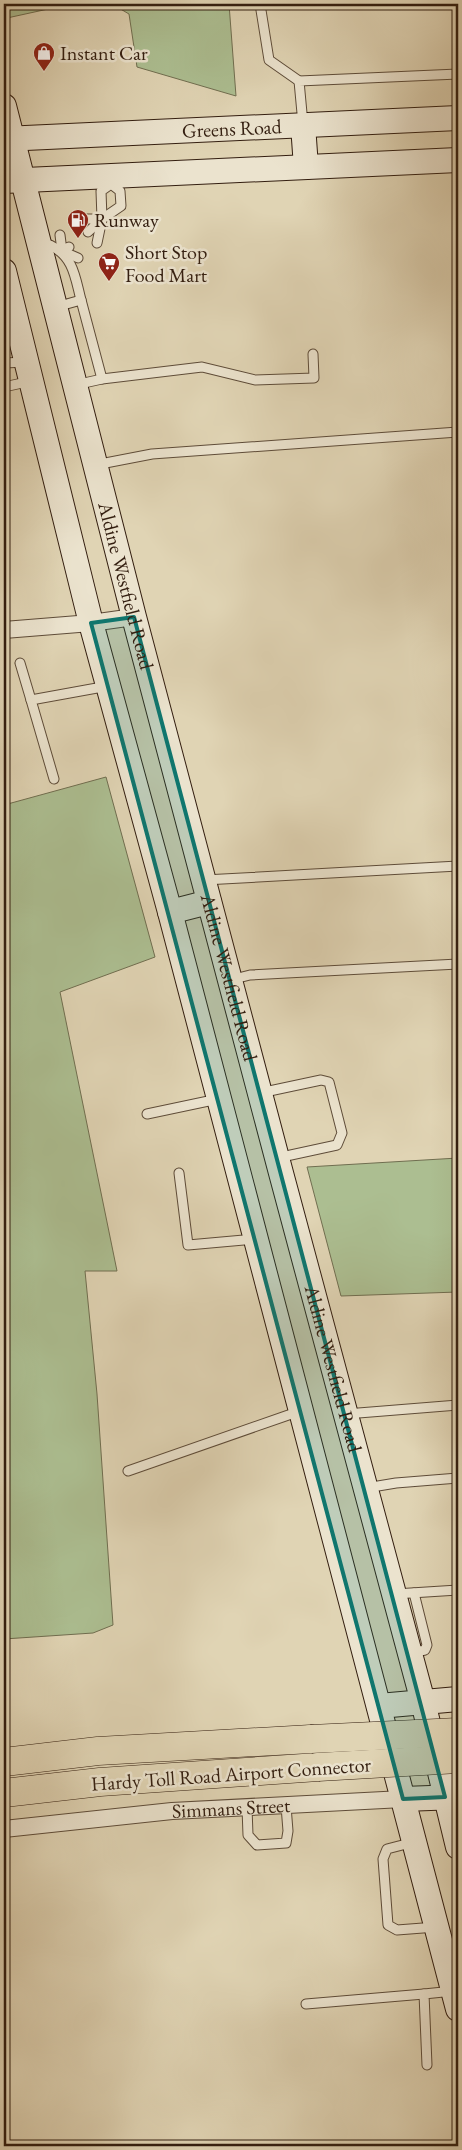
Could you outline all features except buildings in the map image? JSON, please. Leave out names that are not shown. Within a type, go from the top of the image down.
[{"type":"highway","name":"Hardy Toll Road Airport Connector","points":[[4,1762],[98,1751],[458,1732]]},
{"type":"highway","name":"Hardy Toll Road Airport Connector","points":[[4,1793],[100,1782],[458,1759]]},
{"type":"main road","name":"Aldine Westfield Road","points":[[4,106],[13,180],[57,249],[54,307],[203,880],[366,1488],[404,1593],[410,1653],[452,1797],[458,1847]]},
{"type":"main road","name":"Greens Road","points":[[8,139],[458,118]]},
{"type":"main road","points":[[303,125],[306,167]]},
{"type":"main road","name":"Greens Road","points":[[13,180],[111,180],[306,167],[458,160]]},
{"type":"main road","name":"Aldine Westfield Road","points":[[4,271],[10,322],[21,368],[170,912],[456,2000]]},
{"type":"main road","points":[[170,912],[209,902]]},
{"type":"main road","points":[[379,1706],[458,1699]]},
{"type":"main road","name":"Simmans Street","points":[[403,1799],[452,1797]]},
{"type":"street","points":[[4,630],[91,623],[134,617]]},
{"type":"street","name":"Simmans Street","points":[[4,1829],[163,1812],[403,1799]]},
{"type":"lane","points":[[260,4],[269,60],[299,81],[458,74]]},
{"type":"lane","points":[[299,81],[303,125]]},
{"type":"lane","points":[[88,232],[102,219],[121,206],[120,190],[111,180],[101,191],[102,219],[97,242]]},
{"type":"lane","points":[[79,219],[102,219]]},
{"type":"lane","points":[[57,249],[60,235]]},
{"type":"lane","points":[[57,249],[78,258]]},
{"type":"lane","points":[[57,249],[72,267],[102,379]]},
{"type":"lane","points":[[54,307],[81,300]]},
{"type":"lane","points":[[74,385],[102,379],[202,367],[255,380],[314,378],[313,354]]},
{"type":"lane","points":[[4,387],[21,368]]},
{"type":"lane","points":[[95,465],[152,454],[458,432]]},
{"type":"lane","points":[[20,663],[54,779]]},
{"type":"lane","points":[[31,700],[108,686]]},
{"type":"lane","points":[[203,880],[458,866]]},
{"type":"lane","points":[[230,980],[250,975],[458,964]]},
{"type":"lane","points":[[260,1093],[321,1080],[328,1082],[342,1134],[336,1145],[277,1158]]},
{"type":"lane","points":[[147,1114],[218,1099]]},
{"type":"lane","points":[[179,1173],[188,1245],[255,1239]]},
{"type":"lane","points":[[346,1414],[458,1405]]},
{"type":"lane","points":[[128,1471],[300,1411]]},
{"type":"lane","points":[[366,1488],[396,1483],[458,1478]]},
{"type":"lane","points":[[404,1593],[458,1590]]},
{"type":"lane","points":[[247,1808],[248,1835],[257,1845],[286,1843],[288,1832],[286,1806]]},
{"type":"lane","points":[[414,1842],[387,1849],[384,1859],[388,1925],[397,1930],[436,1927]]},
{"type":"lane","points":[[306,2004],[424,1994],[456,2000]]},
{"type":"lane","points":[[424,1994],[427,2065]]},
{"type":"highlighted area","points":[[134,617],[445,1797],[403,1799],[91,623]]},
{"type":"green space","points":[[4,4],[71,4],[7,18]]},
{"type":"green space","points":[[112,4],[229,4],[236,96],[137,67],[129,14]]},
{"type":"green space","points":[[106,777],[155,957],[60,992],[117,1271],[85,1271],[97,1394],[113,1625],[93,1633],[4,1639],[4,805]]},
{"type":"green space","points":[[458,1158],[458,1292],[341,1296],[307,1167]]},
{"type":"place","name":"Instant Car","points":[[44,72]]},
{"type":"place","name":"Runway","points":[[78,239]]},
{"type":"place","name":"Short Stop Food Mart","points":[[109,282]]}]
